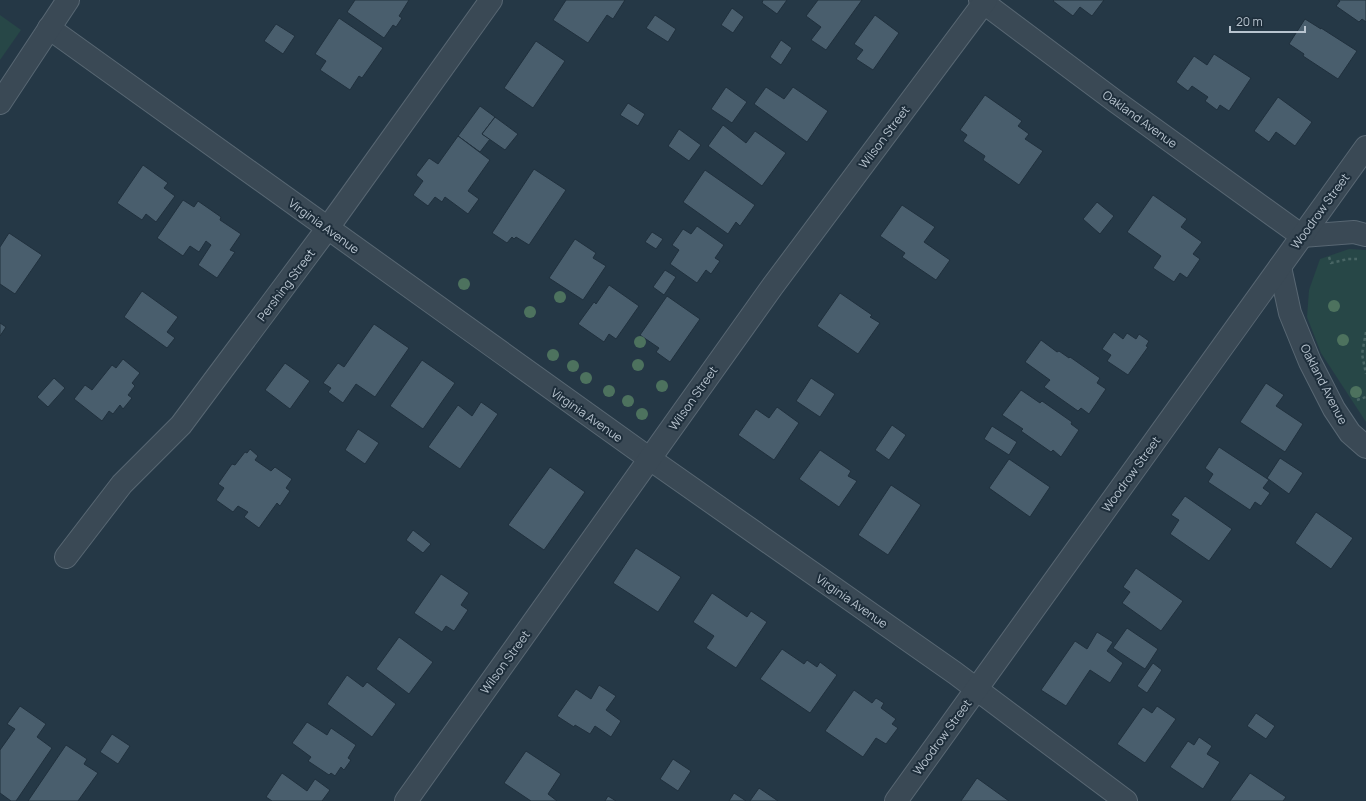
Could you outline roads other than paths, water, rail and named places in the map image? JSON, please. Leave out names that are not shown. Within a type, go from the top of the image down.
[{"type":"street","points":[[0,103],[68,0]]},
{"type":"street","name":"Pershing Street","points":[[66,557],[122,484],[181,425],[327,229],[491,0]]},
{"type":"street","name":"Oakland Avenue","points":[[983,1],[1115,101],[1302,236]]},
{"type":"street","name":"Wilson Street","points":[[406,801],[772,287],[983,1]]},
{"type":"street","name":"Virginia Avenue","points":[[49,28],[327,229],[977,689],[1126,801]]},
{"type":"street","name":"Woodrow Street","points":[[896,801],[1366,147]]},
{"type":"street","points":[[1302,236],[1354,232],[1366,235]]},
{"type":"street","name":"Oakland Avenue","points":[[1280,267],[1290,313],[1310,362],[1334,409],[1350,433],[1366,447]]}]
